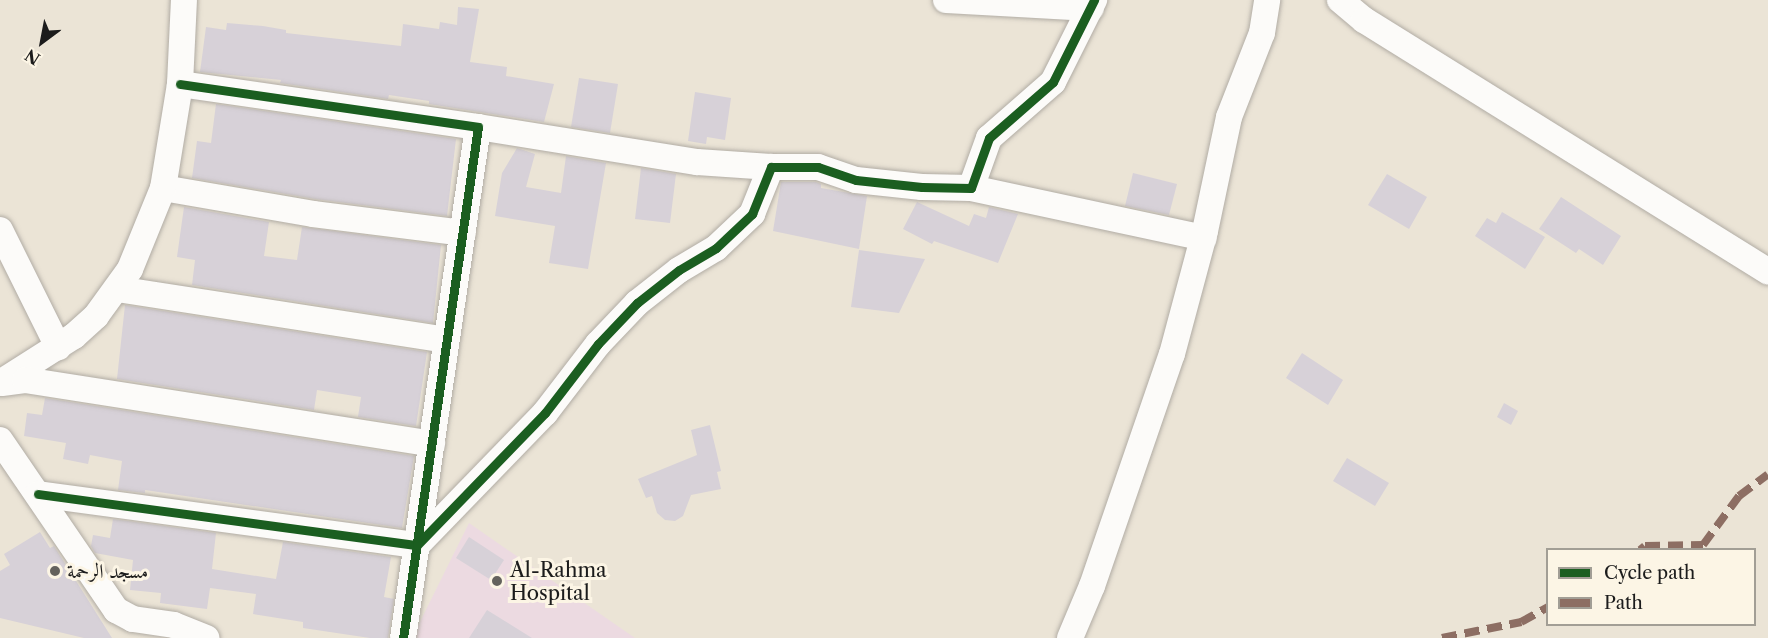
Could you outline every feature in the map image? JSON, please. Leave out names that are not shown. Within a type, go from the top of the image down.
[{"type":"street","points":[[0,383],[58,347],[96,315],[130,269],[163,188],[180,84],[184,0]]},
{"type":"street","points":[[946,0],[1093,4],[1053,82],[989,138],[971,188]]},
{"type":"street","points":[[1070,638],[1092,586],[1172,354],[1203,238],[1229,117],[1262,33],[1267,0]]},
{"type":"street","points":[[1340,0],[1364,20],[1768,271]]},
{"type":"street","points":[[180,84],[478,127],[697,162],[771,167],[818,166],[856,180],[922,187],[971,188],[1203,238]]},
{"type":"street","points":[[403,638],[478,127]]},
{"type":"street","points":[[417,546],[545,413],[598,344],[637,303],[679,270],[717,248],[752,214],[771,167]]},
{"type":"street","points":[[163,188],[313,214],[463,233]]},
{"type":"street","points":[[0,230],[58,347]]},
{"type":"street","points":[[117,288],[446,340]]},
{"type":"street","points":[[0,383],[25,381],[432,444]]},
{"type":"street","points":[[0,440],[116,610],[133,619],[174,625],[206,638]]},
{"type":"street","points":[[38,494],[417,546]]},
{"type":"shaded area","name":"Al-Rahma Hospital","points":[[469,523],[635,638],[412,638]]},
{"type":"building","points":[[458,7],[479,9],[470,62],[507,67],[506,76],[554,84],[544,122],[429,104],[429,101],[389,95],[388,99],[280,83],[281,80],[200,72],[206,27],[226,30],[227,23],[263,26],[286,30],[286,33],[401,46],[403,24],[439,29],[440,22],[457,25]]},
{"type":"building","points":[[579,78],[618,84],[610,133],[571,127]]},
{"type":"building","points":[[695,92],[731,98],[725,140],[707,137],[706,144],[688,141]]},
{"type":"building","points":[[216,104],[456,139],[447,216],[315,199],[192,178],[197,141],[211,143]]},
{"type":"building","points":[[517,148],[535,154],[526,187],[561,193],[566,156],[606,163],[588,269],[549,263],[555,226],[495,216],[502,173]]},
{"type":"building","points":[[641,168],[676,174],[670,223],[635,219]]},
{"type":"building","points":[[1133,173],[1177,184],[1169,215],[1125,206]]},
{"type":"building","points":[[1387,174],[1427,197],[1409,229],[1368,205]]},
{"type":"building","points":[[781,182],[816,182],[821,184],[821,188],[867,196],[859,249],[773,231]]},
{"type":"building","points":[[1561,197],[1621,236],[1603,265],[1579,249],[1576,253],[1539,229]]},
{"type":"building","points":[[917,202],[969,226],[974,214],[986,218],[989,207],[1018,214],[998,263],[934,241],[932,244],[903,229]]},
{"type":"building","points":[[184,207],[269,222],[264,256],[297,260],[302,227],[441,245],[433,323],[192,285],[195,260],[177,257]]},
{"type":"building","points":[[1502,212],[1545,237],[1525,269],[1475,236],[1487,218],[1496,223]]},
{"type":"building","points":[[859,250],[925,259],[899,313],[851,307]]},
{"type":"building","points":[[125,305],[427,352],[416,426],[358,417],[361,397],[317,390],[314,410],[117,379]]},
{"type":"building","points":[[1302,353],[1343,380],[1328,405],[1286,378]]},
{"type":"building","points":[[45,398],[414,456],[402,528],[145,490],[145,493],[118,490],[122,461],[90,455],[88,464],[63,459],[66,443],[24,436],[27,413],[42,415]]},
{"type":"building","points":[[1504,403],[1518,411],[1511,425],[1497,417]]},
{"type":"building","points":[[710,425],[721,471],[717,472],[721,489],[691,495],[683,516],[675,521],[665,520],[657,513],[652,496],[646,498],[638,479],[697,455],[691,430]]},
{"type":"building","points":[[1347,458],[1389,483],[1375,506],[1333,481]]},
{"type":"building","points":[[113,519],[216,533],[212,569],[276,579],[283,542],[391,557],[384,597],[394,599],[388,638],[370,638],[303,628],[303,622],[253,614],[256,594],[210,588],[207,609],[160,603],[161,593],[130,590],[133,560],[95,553],[91,546],[93,535],[110,538]]},
{"type":"building","points":[[40,532],[50,548],[54,546],[112,638],[84,638],[0,618],[0,571],[10,565],[4,554]]},
{"type":"building","points":[[469,537],[504,560],[491,580],[456,558]]},
{"type":"building","points":[[487,610],[532,638],[469,638]]},
{"type":"marked path","points":[[1642,548],[1645,546],[1703,545],[1739,496],[1768,474]]},
{"type":"marked path","points":[[1442,638],[1521,622],[1546,608]]},
{"type":"cycle path","points":[[38,494],[417,545],[545,413],[598,344],[637,303],[679,270],[716,248],[752,214],[771,167],[818,167],[856,180],[922,187],[971,188],[989,138],[1053,82],[1094,0]]},
{"type":"cycle path","points":[[180,84],[478,127],[403,638]]},
{"type":"place","name":"مسجد الرحمة","points":[[55,571]]},
{"type":"place","name":"Al-Rahma Hospital","points":[[497,581]]}]
